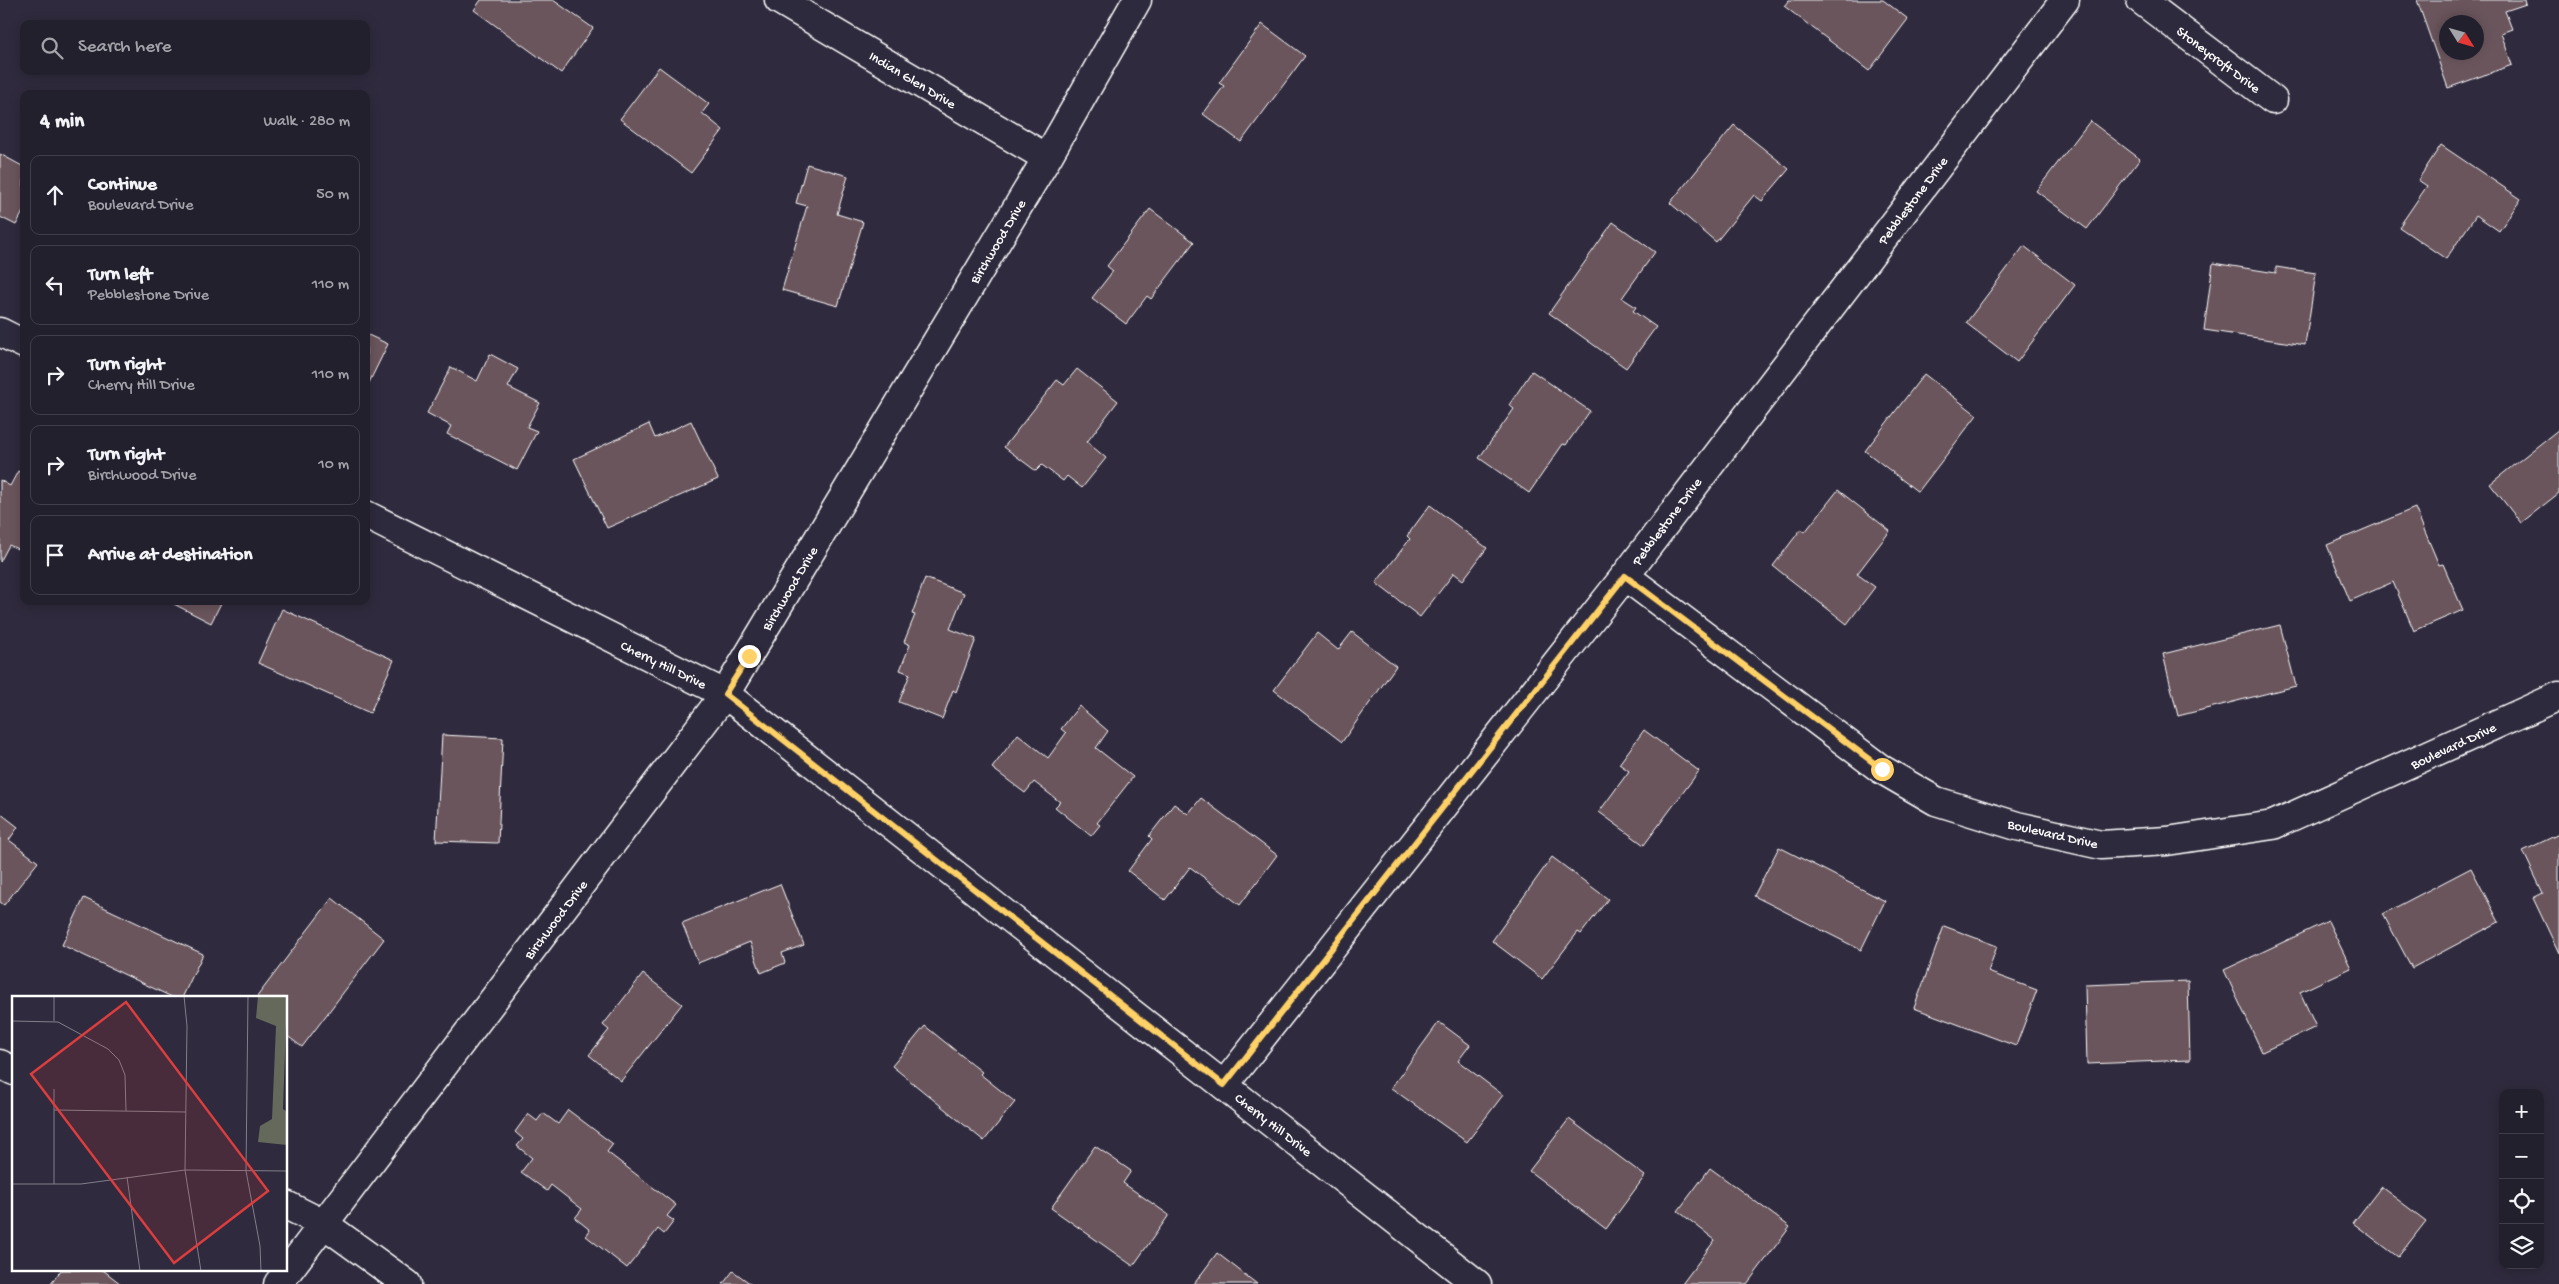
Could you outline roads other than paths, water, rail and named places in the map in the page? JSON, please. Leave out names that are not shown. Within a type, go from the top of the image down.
[{"type":"street","name":"Indian Glen Drive","points":[[780,0],[1046,158]]},
{"type":"street","name":"Birchwood Drive","points":[[288,1271],[725,694],[1046,158],[1137,0]]},
{"type":"street","name":"Pebblestone Drive","points":[[1224,1085],[1625,576],[2065,0]]},
{"type":"street","name":"Stoneycroft Drive","points":[[2141,0],[2273,100]]},
{"type":"street","points":[[0,332],[20,342]]},
{"type":"street","name":"Cherry Hill Drive","points":[[370,517],[725,694],[1477,1284]]},
{"type":"street","name":"Boulevard Drive","points":[[1625,576],[1882,769],[1936,801],[2017,826],[2101,845],[2166,841],[2273,825],[2559,696]]},
{"type":"street","points":[[0,1064],[12,1069]]},
{"type":"street","points":[[288,1206],[324,1224],[407,1284]]},
{"type":"street","name":"Birchwood Drive","points":[[278,1284],[287,1272]]}]
